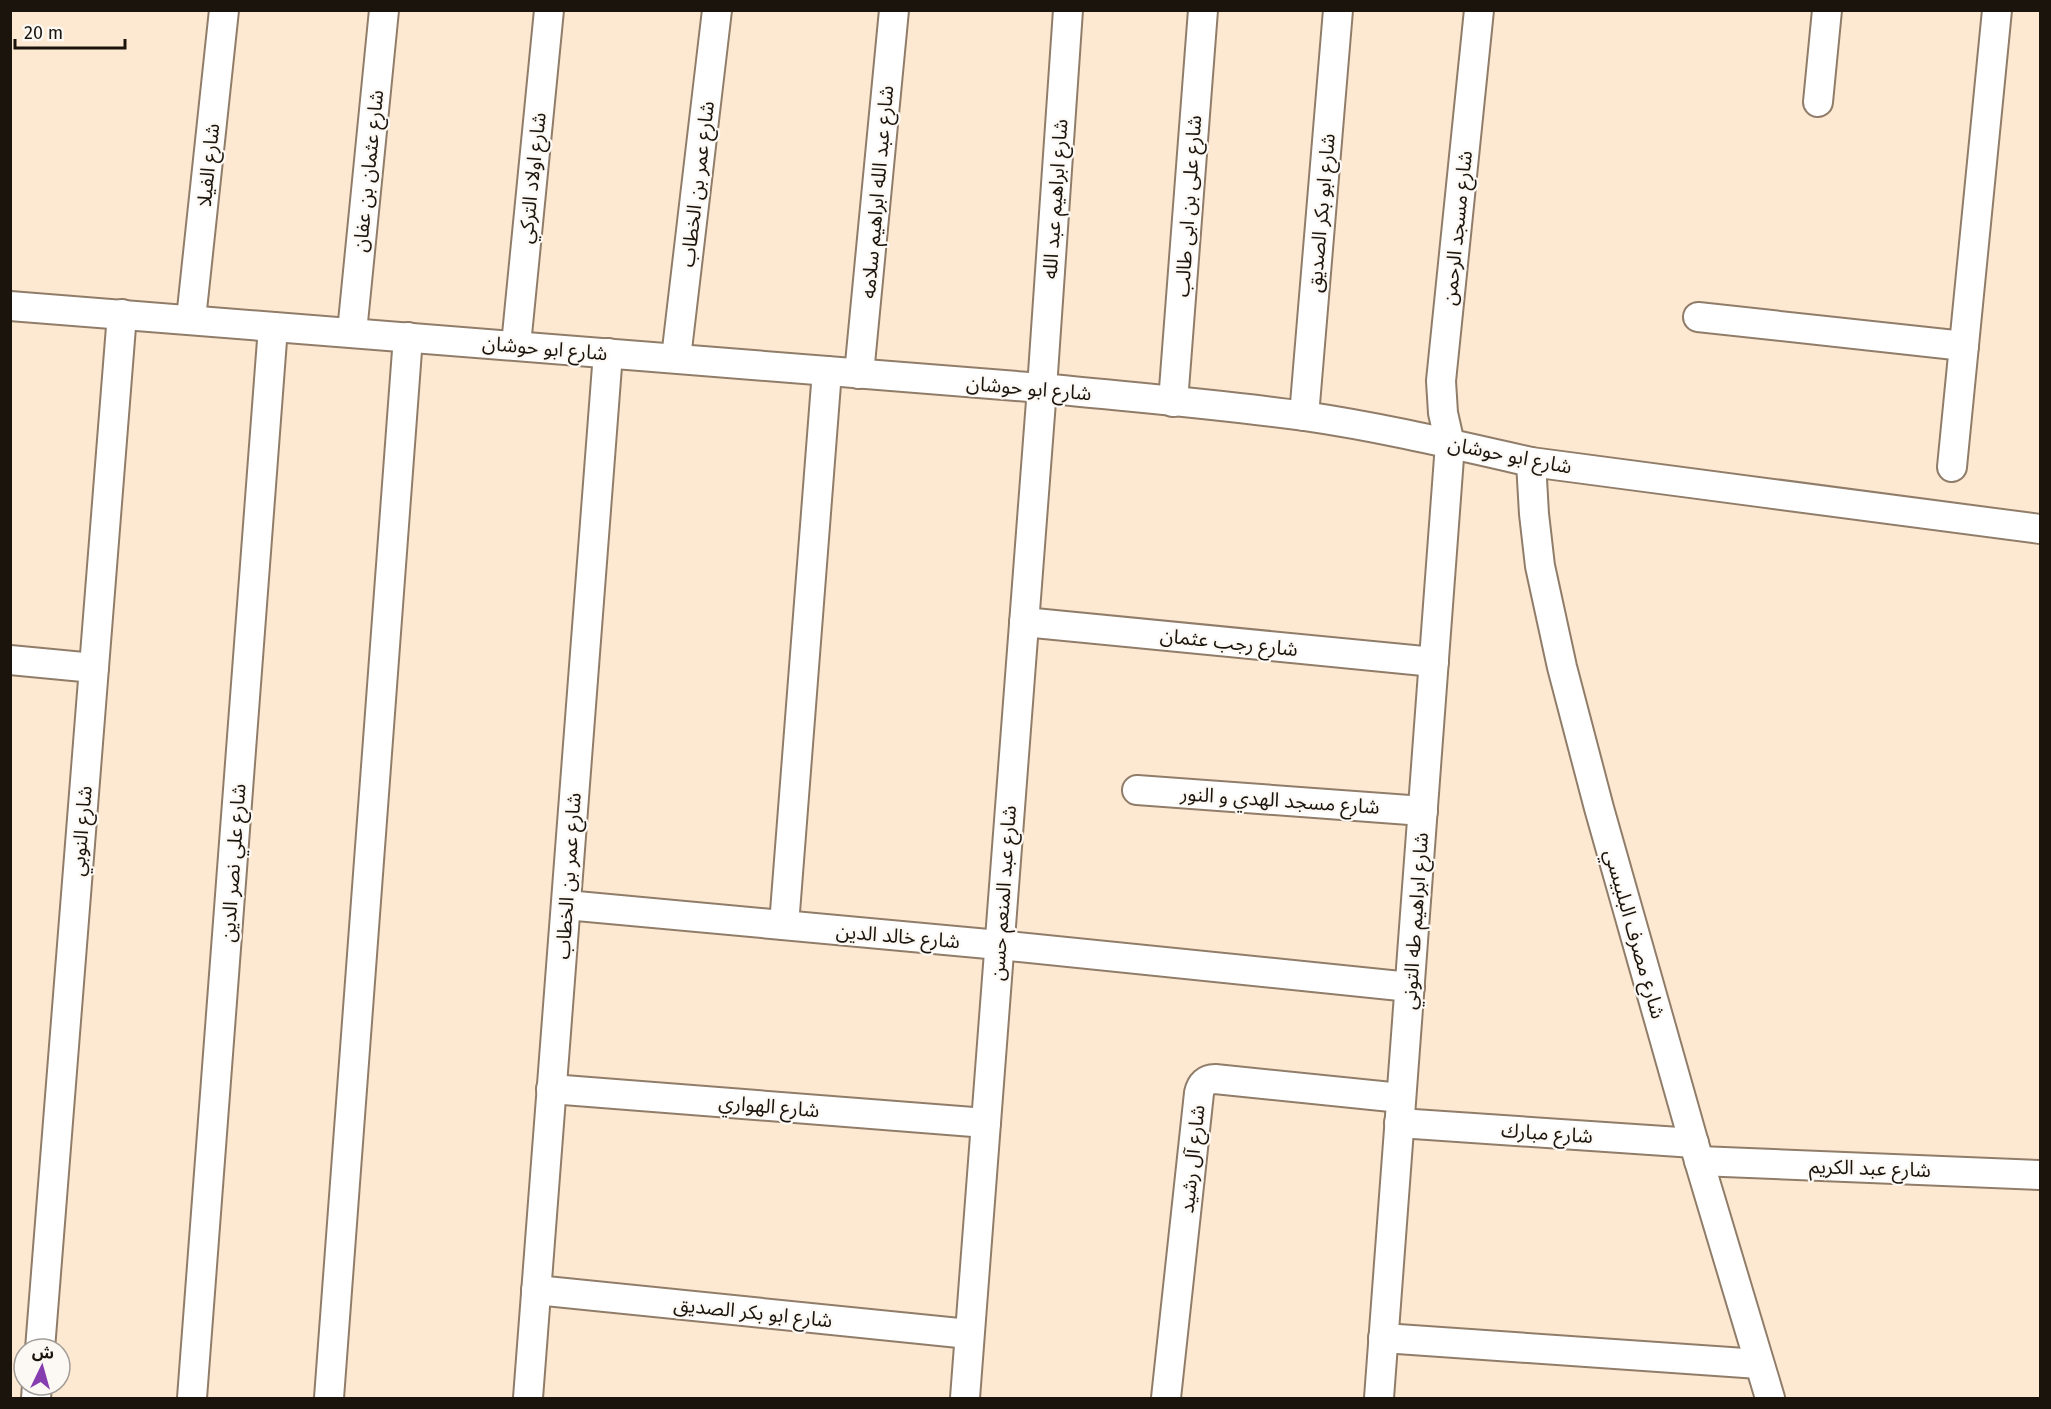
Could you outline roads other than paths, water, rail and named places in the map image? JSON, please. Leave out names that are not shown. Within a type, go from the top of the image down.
[{"type":"street","name":"شارع الفيلا","points":[[191,319],[224,10]]},
{"type":"street","name":"شارع عثمان بن عفان","points":[[352,332],[384,10]]},
{"type":"street","name":"شارع اولاد التركي","points":[[516,345],[549,10]]},
{"type":"street","name":"شارع عمر بن الخطاب","points":[[676,358],[717,10]]},
{"type":"street","name":"شارع عبد الله ابراهيم سلامه","points":[[859,374],[894,10]]},
{"type":"street","name":"شارع ابراهيم عبد الله","points":[[1042,388],[1068,10]]},
{"type":"street","name":"شارع على بن ابى طالب","points":[[1173,402],[1203,10]]},
{"type":"street","name":"شارع ابو بكر الصديق","points":[[1304,416],[1338,10]]},
{"type":"street","name":"شارع مسجد الرحمن","points":[[1450,444],[1443,413],[1441,381],[1479,10]]},
{"type":"street","points":[[1818,102],[1827,10]]},
{"type":"street","points":[[1952,467],[1997,10]]},
{"type":"street","name":"شارع ابو حوشان","points":[[10,306],[1042,388],[1304,416],[1531,462],[2040,529]]},
{"type":"street","name":"شارع النوبي","points":[[41,1337],[122,314]]},
{"type":"street","points":[[1698,317],[1964,346]]},
{"type":"street","name":"شارع علي نصر الدين","points":[[192,1398],[273,327]]},
{"type":"street","points":[[329,1398],[408,337]]},
{"type":"street","name":"شارع عمر بن الخطاب","points":[[528,1398],[608,353]]},
{"type":"street","points":[[784,926],[827,371]]},
{"type":"street","name":"شارع عبد المنعم حسن","points":[[964,1398],[1042,388]]},
{"type":"street","name":"شارع ابراهيم طه التوني","points":[[1379,1398],[1450,444]]},
{"type":"street","name":"شارع مصرف البلبيسي","points":[[1531,462],[1540,566],[1599,808],[1770,1398]]},
{"type":"street","name":"شارع رجب عثمان","points":[[1024,622],[1434,662]]},
{"type":"street","points":[[10,660],[94,668]]},
{"type":"street","name":"شارع مسجد الهدي و النور","points":[[1137,790],[1423,811]]},
{"type":"street","name":"شارع خالد الدين","points":[[566,905],[999,945],[1410,987]]},
{"type":"street","name":"شارع آل رشيد","points":[[1166,1398],[1199,1093],[1202,1084],[1215,1079],[1400,1110]]},
{"type":"street","name":"شارع الهواري","points":[[551,1089],[986,1123]]},
{"type":"street","name":"شارع مبارك","points":[[1400,1110],[1697,1152]]},
{"type":"street","name":"شارع عبد الكريم","points":[[1697,1152],[2040,1175]]},
{"type":"street","name":"شارع ابو بكر الصديق","points":[[536,1290],[969,1334]]},
{"type":"street","points":[[1383,1338],[1759,1364]]}]
